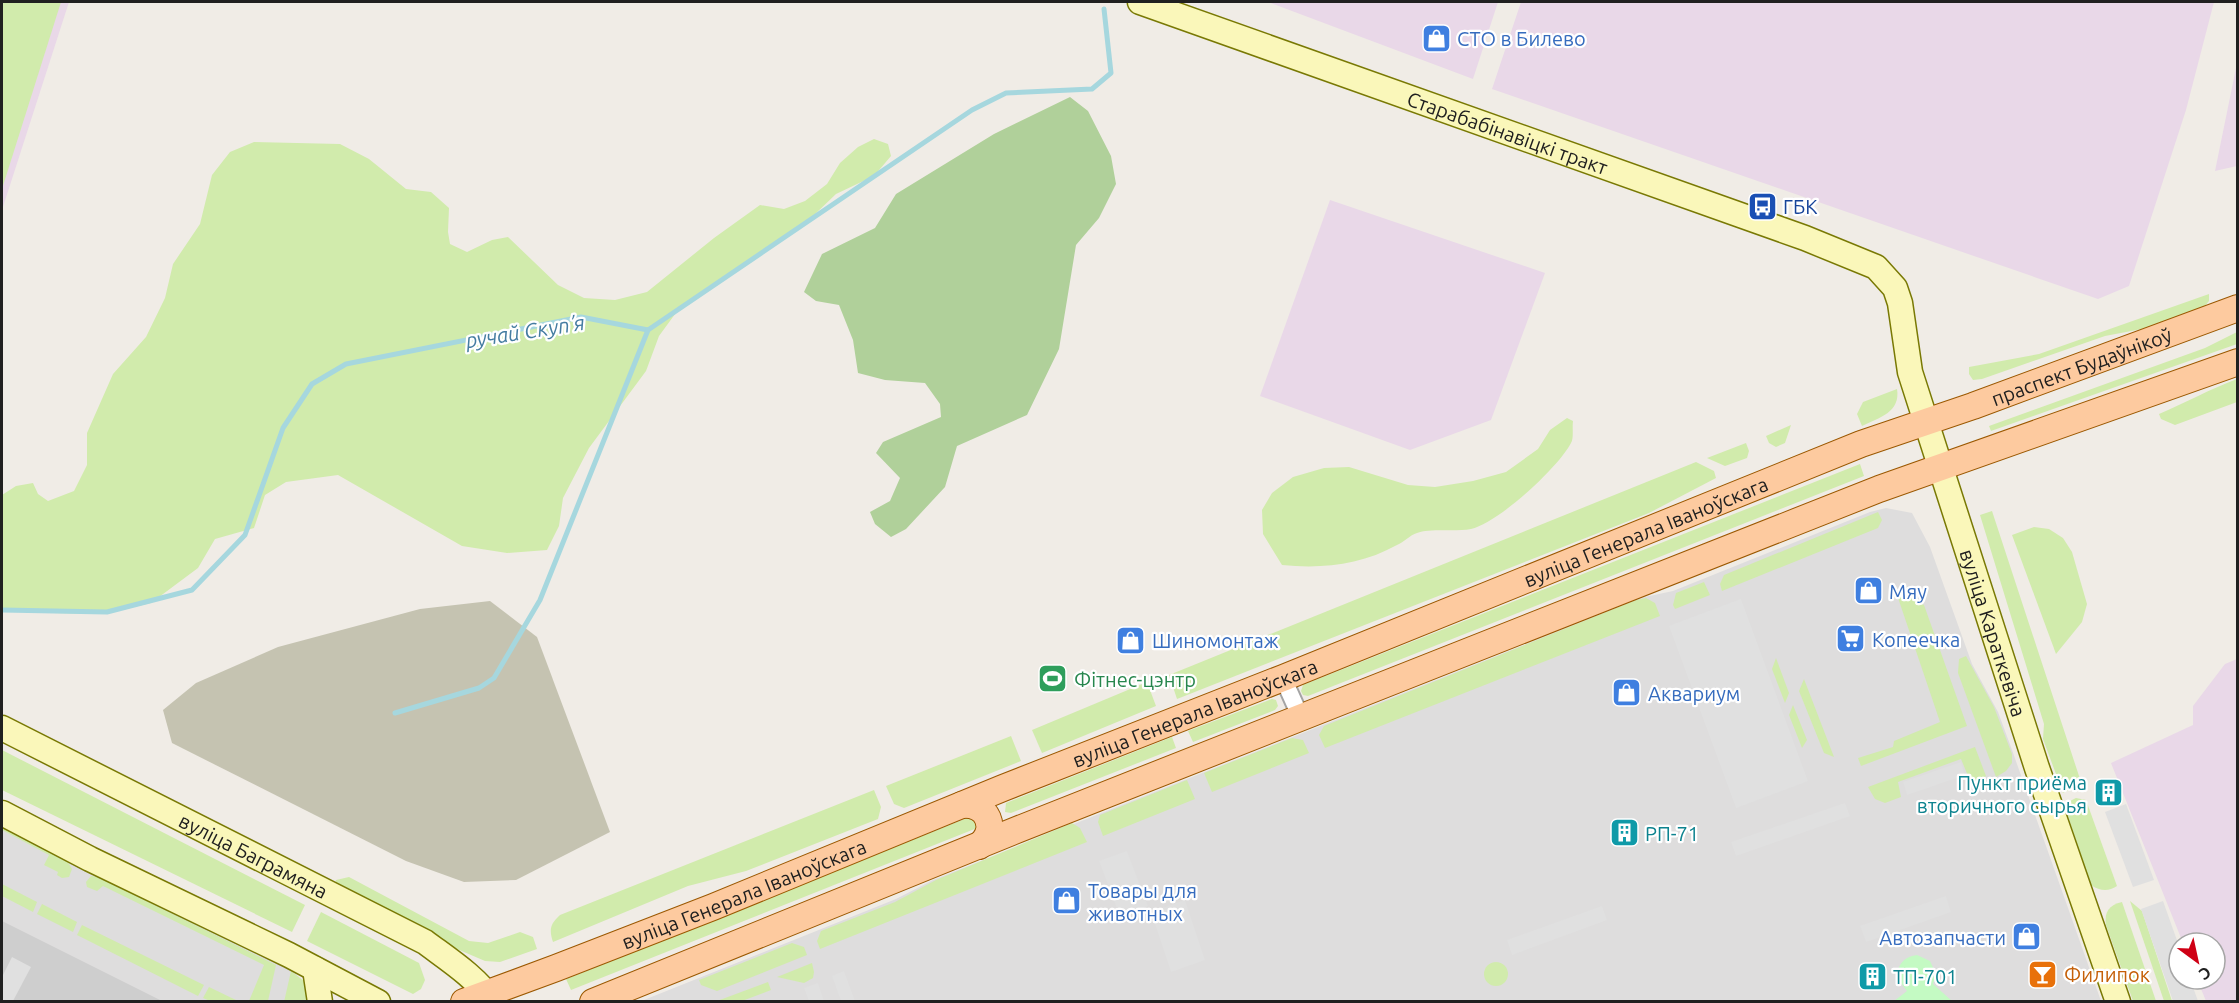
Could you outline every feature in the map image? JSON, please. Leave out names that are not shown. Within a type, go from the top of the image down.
[{"type":"main road","name":"праспект Будаўнікоў","points":[[1926,423],[2238,308]]},
{"type":"main road","points":[[593,1002],[1019,829],[1860,497],[2238,362]]},
{"type":"main road","name":"вуліца Генерала Іваноўскага","points":[[482,999],[1862,444],[1926,423]]},
{"type":"main road","points":[[1004,788],[996,800],[997,813],[1003,823],[1019,829]]},
{"type":"main road","points":[[962,805],[977,806],[988,817],[990,830],[979,846]]},
{"type":"street","name":"Старабабінавіцкі тракт","points":[[1140,2],[1798,235],[1876,267]]},
{"type":"street","name":"вуліца Караткевіча","points":[[1876,267],[1895,288],[1900,303],[1910,372],[2037,768],[2118,1002]]},
{"type":"street","points":[[1284,678],[1301,718]]},
{"type":"street","name":"вуліца Баграмяна","points":[[2,728],[425,942],[464,971],[482,999]]},
{"type":"street","points":[[2,813],[90,859],[289,955],[378,1002]]},
{"type":"street","points":[[315,969],[320,1002]]},
{"type":"shaded area","points":[[2,2],[69,2],[2,210]]},
{"type":"shaded area","points":[[1268,2],[1498,2],[1473,79]]},
{"type":"shaded area","points":[[1521,2],[2214,2],[2186,110],[2129,286],[2098,299],[1492,89]]},
{"type":"shaded area","points":[[2237,63],[2237,166],[2215,171]]},
{"type":"shaded area","points":[[1330,200],[1545,273],[1491,420],[1410,450],[1260,396]]},
{"type":"shaded area","points":[[1886,508],[1912,513],[1930,547],[1972,664],[1998,712],[2101,1001],[639,1002],[896,899],[933,880],[1645,597],[1673,591],[1870,512]]},
{"type":"shaded area","points":[[1741,599],[1808,781],[1736,808],[1669,626]]},
{"type":"shaded area","points":[[490,601],[537,637],[610,832],[516,880],[464,882],[406,861],[172,743],[163,710],[196,683],[278,647],[420,609]]},
{"type":"shaded area","points":[[2237,659],[2237,1001],[2206,1001],[2202,991],[2227,991],[2227,931],[2178,931],[2111,763],[2193,725],[2193,706],[2225,664]]},
{"type":"shaded area","points":[[1961,762],[1965,775],[1907,795],[1903,782]]},
{"type":"shaded area","points":[[1845,803],[1850,816],[1736,856],[1731,842]]},
{"type":"shaded area","points":[[2126,804],[2154,880],[2133,887],[2105,812]]},
{"type":"shaded area","points":[[2,824],[295,973],[309,989],[312,1001],[2,1001]]},
{"type":"shaded area","points":[[1127,851],[1148,906],[1120,917],[1099,861]]},
{"type":"shaded area","points":[[1946,896],[1951,912],[1866,942],[1860,926]]},
{"type":"shaded area","points":[[1185,900],[1205,960],[1171,972],[1151,912]]},
{"type":"shaded area","points":[[2163,901],[2174,931],[2167,931],[2167,984],[2141,909]]},
{"type":"shaded area","points":[[1602,906],[1607,920],[1512,955],[1507,940]]},
{"type":"shaded area","points":[[2,921],[162,1001],[2,1001]]},
{"type":"shaded area","points":[[12,957],[31,967],[13,1001],[2,1001],[2,977]]},
{"type":"shaded area","points":[[844,971],[855,1001],[841,1001],[832,976]]},
{"type":"shaded area","points":[[818,983],[824,1001],[809,1001],[804,988]]},
{"type":"shaded area","points":[[2170,991],[2194,991],[2198,1001],[2173,1001]]},
{"type":"green space","points":[[2,2],[61,2],[2,189]]},
{"type":"green space","points":[[1070,97],[1088,111],[1111,156],[1116,184],[1099,218],[1076,245],[1059,349],[1027,415],[957,446],[945,487],[906,529],[891,537],[875,524],[870,512],[890,501],[900,478],[876,453],[883,442],[941,417],[940,404],[925,383],[885,380],[858,373],[853,340],[839,305],[816,301],[804,292],[822,254],[875,228],[896,194],[994,134]]},
{"type":"green space","points":[[874,139],[888,144],[891,156],[874,176],[836,194],[812,217],[779,242],[709,286],[678,310],[659,336],[646,371],[589,448],[563,498],[559,526],[547,550],[507,553],[462,546],[338,475],[286,482],[265,495],[254,528],[215,539],[198,568],[151,603],[104,614],[2,609],[2,495],[16,486],[33,483],[38,494],[48,501],[74,491],[87,465],[87,433],[113,374],[146,337],[165,298],[173,264],[200,224],[212,175],[230,152],[254,142],[340,144],[369,159],[406,189],[431,192],[449,208],[450,244],[467,252],[492,240],[508,237],[558,285],[584,298],[615,300],[647,292],[714,238],[760,205],[784,209],[805,201],[827,184],[840,163],[858,147]]},
{"type":"green space","points":[[2209,294],[2209,301],[2204,307],[2147,328],[2105,336],[1982,379],[1973,380],[1969,374],[1969,367],[2039,354]]},
{"type":"green space","points":[[2237,332],[2237,344],[1991,431],[1989,426],[2205,348]]},
{"type":"green space","points":[[2237,379],[2237,402],[2175,425],[2161,419],[2159,414]]},
{"type":"green space","points":[[1897,389],[1896,403],[1892,409],[1882,417],[1862,426],[1857,414],[1863,402]]},
{"type":"green space","points":[[1567,418],[1573,421],[1573,436],[1564,454],[1541,480],[1511,506],[1483,525],[1465,530],[1435,530],[1414,534],[1383,552],[1355,561],[1326,566],[1282,565],[1263,534],[1262,510],[1272,493],[1293,477],[1324,468],[1349,467],[1408,485],[1435,487],[1473,481],[1506,472],[1538,449],[1550,430]]},
{"type":"green space","points":[[1791,425],[1785,443],[1776,447],[1769,443],[1766,436]]},
{"type":"green space","points":[[1746,443],[1749,451],[1747,458],[1725,466],[1707,458]]},
{"type":"green space","points":[[1696,462],[1714,471],[1716,478],[1649,513],[1177,699],[1169,675]]},
{"type":"green space","points":[[1860,464],[1864,476],[1308,696],[1303,695],[1301,691],[1303,685]]},
{"type":"green space","points":[[1992,511],[2080,779],[2080,785],[2063,793],[2043,739],[2044,724],[1980,515]]},
{"type":"green space","points":[[1878,512],[1882,520],[1878,528],[1722,591],[1720,584],[1724,575]]},
{"type":"green space","points":[[2034,527],[2049,529],[2063,538],[2072,552],[2087,604],[2082,622],[2056,654],[2012,535]]},
{"type":"green space","points":[[1704,582],[1710,595],[1675,609],[1673,605],[1676,593]]},
{"type":"green space","points":[[1895,589],[1924,605],[1967,726],[1861,766],[1858,758],[1893,747],[1894,741],[1940,722]]},
{"type":"green space","points":[[1646,598],[1655,603],[1660,616],[1325,748],[1319,735],[1324,726],[1636,600]]},
{"type":"green space","points":[[1966,656],[1994,707],[2012,754],[2012,763],[2006,771],[1996,777],[1958,673],[1959,659]]},
{"type":"green space","points":[[1776,658],[1789,693],[1785,703],[1772,669]]},
{"type":"green space","points":[[1804,679],[1834,757],[1824,753],[1799,691]]},
{"type":"green space","points":[[1147,682],[1156,706],[1042,753],[1032,730]]},
{"type":"green space","points":[[1272,699],[1276,700],[1278,706],[1275,710],[1193,742],[1188,731]]},
{"type":"green space","points":[[1793,705],[1807,740],[1802,748],[1789,715]]},
{"type":"green space","points":[[1011,736],[1021,761],[904,808],[894,804],[886,786]]},
{"type":"green space","points":[[1172,737],[1176,748],[1011,813],[1005,812],[1006,803]]},
{"type":"green space","points":[[1292,738],[1303,740],[1309,753],[1212,792],[1204,773]]},
{"type":"green space","points":[[1975,747],[1986,776],[1980,780],[1973,781],[1968,776],[1961,759],[1898,782],[1901,797],[1885,803],[1875,799],[1868,787]]},
{"type":"green space","points":[[2,750],[305,905],[292,932],[2,790]]},
{"type":"green space","points":[[1187,780],[1195,799],[1103,836],[1098,822],[1100,815]]},
{"type":"green space","points":[[874,790],[881,807],[878,819],[746,871],[688,886],[553,942],[551,927],[560,915]]},
{"type":"green space","points":[[2076,798],[2086,800],[2117,886],[2114,888],[2104,890],[2091,885],[2064,804]]},
{"type":"green space","points":[[972,816],[978,818],[977,828],[571,990],[566,979]]},
{"type":"green space","points":[[1072,823],[1080,828],[1087,842],[820,949],[817,941],[821,931],[895,902],[936,880]]},
{"type":"green space","points":[[2,825],[66,859],[72,869],[69,877],[62,878],[57,875],[58,872],[44,865],[49,855],[2,830]]},
{"type":"green space","points":[[91,876],[98,877],[276,965],[268,1001],[249,1001],[264,965],[103,886],[97,891],[87,887],[86,882]]},
{"type":"green space","points":[[349,877],[469,941],[488,943],[520,932],[533,937],[537,949],[500,962],[485,961],[457,949],[335,885],[336,880]]},
{"type":"green space","points":[[2,884],[37,902],[33,912],[2,896]]},
{"type":"green space","points":[[2130,901],[2142,911],[2172,1001],[2164,1001]]},
{"type":"green space","points":[[2122,902],[2156,1001],[2133,1001],[2106,925],[2108,910]]},
{"type":"green space","points":[[42,904],[77,922],[73,932],[37,914]]},
{"type":"green space","points":[[321,912],[419,963],[425,980],[421,989],[413,994],[307,941]]},
{"type":"green space","points":[[82,925],[204,985],[198,996],[77,935]]},
{"type":"green space","points":[[792,943],[804,947],[807,955],[717,991],[701,985],[699,980]]},
{"type":"green space","points":[[1917,955],[1930,961],[1936,974],[1933,984],[1952,1001],[1894,1001],[1907,991],[1898,979],[1899,966],[1904,960]]},
{"type":"green space","points":[[1496,962],[1505,965],[1508,974],[1505,983],[1496,986],[1487,983],[1484,974],[1487,965]]},
{"type":"green space","points":[[812,963],[813,978],[804,983],[777,977]]},
{"type":"green space","points":[[291,971],[304,981],[312,1001],[284,1002]]},
{"type":"green space","points":[[768,982],[771,990],[742,1001],[717,1001]]},
{"type":"green space","points":[[209,987],[238,1001],[210,1001],[203,998]]},
{"type":"waterway","name":"ручай Скупʼя","points":[[2,610],[107,612],[192,590],[245,535],[283,428],[312,384],[346,364],[581,317],[648,330],[972,110],[1006,93],[1092,89],[1111,73],[1104,9]]},
{"type":"waterway","points":[[395,713],[479,688],[494,678],[540,600],[648,330]]},
{"type":"place","name":"СТО в Билево","points":[[1436,38]]},
{"type":"place","name":"ГБК","points":[[1762,206]]},
{"type":"place","name":"Мяу","points":[[1868,591]]},
{"type":"place","name":"Копеечка","points":[[1851,639]]},
{"type":"place","name":"Шиномонтаж","points":[[1131,640]]},
{"type":"place","name":"Фітнес-цэнтр","points":[[1053,679]]},
{"type":"place","name":"Аквариум","points":[[1627,693]]},
{"type":"place","name":"Пункт приёма вторичного сырья","points":[[2108,793]]},
{"type":"place","name":"РП-71","points":[[1624,833]]},
{"type":"place","name":"Товары для животных","points":[[1067,901]]},
{"type":"place","name":"Автозапчасти","points":[[2027,937]]},
{"type":"place","name":"Филипок","points":[[2043,974]]},
{"type":"place","name":"ТП-701","points":[[1872,976]]}]
